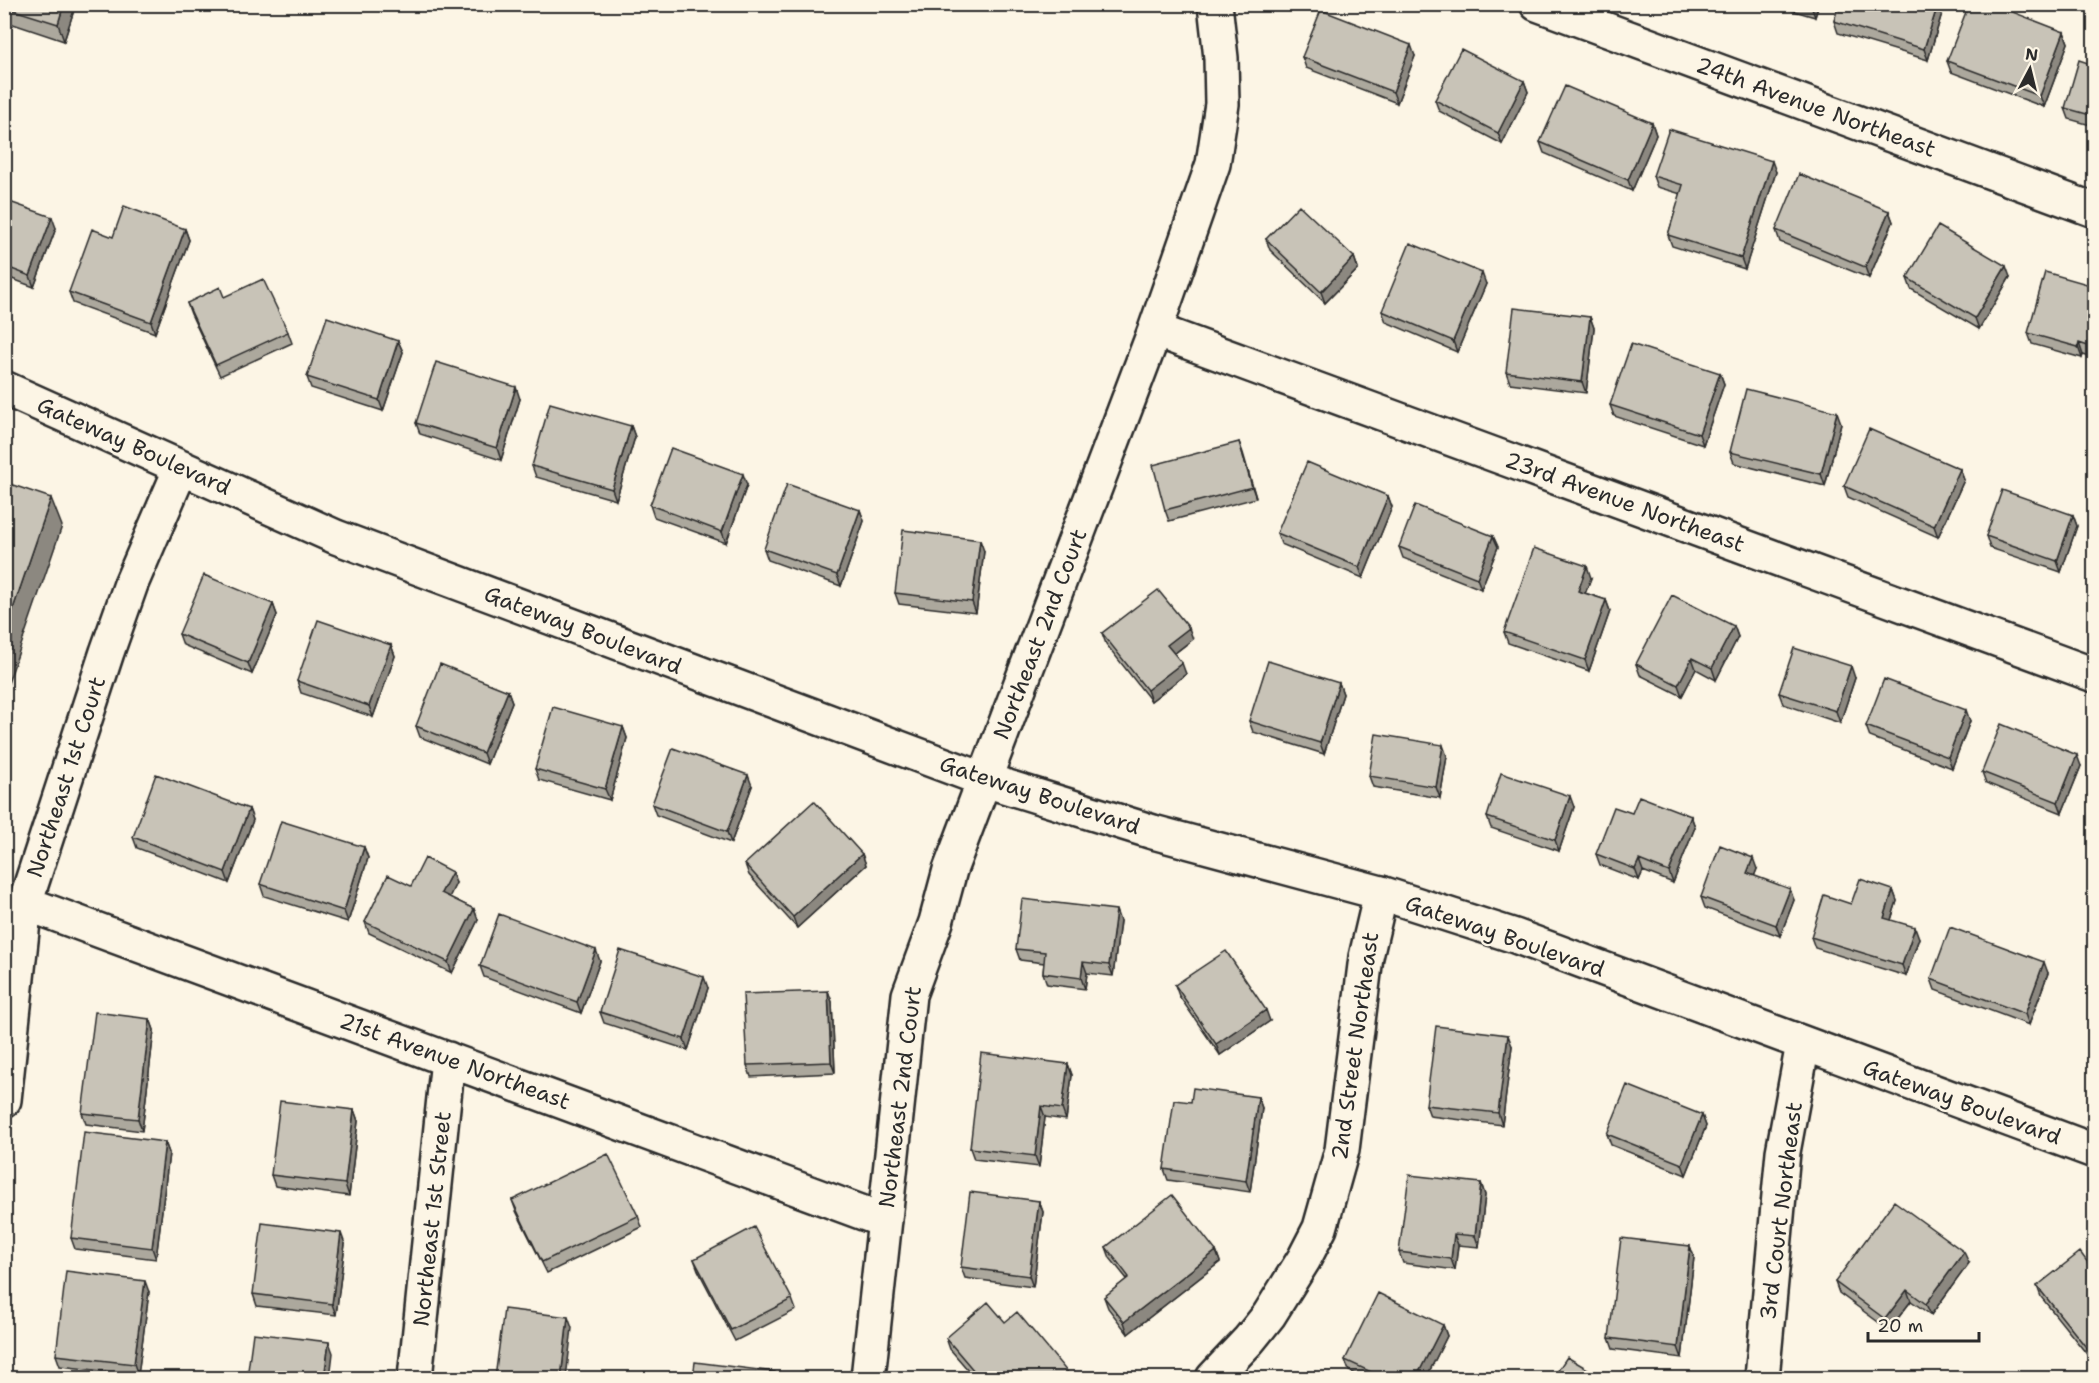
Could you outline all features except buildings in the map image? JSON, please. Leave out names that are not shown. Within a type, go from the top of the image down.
[{"type":"street","name":"Northeast 2nd Court","points":[[868,1378],[909,995],[936,922],[950,870],[1155,330],[1213,164],[1222,104],[1221,58],[1215,4]]},
{"type":"street","name":"24th Avenue Northeast","points":[[1537,4],[2094,210]]},
{"type":"street","name":"23rd Avenue Northeast","points":[[1155,330],[2094,675]]},
{"type":"street","name":"Gateway Boulevard","points":[[4,388],[336,537],[985,780],[1153,832],[1381,893],[1515,936],[2094,1151]]},
{"type":"street","name":"Northeast 1st Court","points":[[4,1100],[25,903],[128,593],[181,468]]},
{"type":"street","name":"2nd Street Northeast","points":[[1213,1378],[1269,1315],[1320,1228],[1342,1150],[1366,957],[1381,893]]},
{"type":"street","name":"21st Avenue Northeast","points":[[25,903],[885,1221]]},
{"type":"street","name":"3rd Court Northeast","points":[[1762,1378],[1783,1152],[1803,1044]]},
{"type":"street","name":"Northeast 1st Street","points":[[415,1378],[448,1059]]}]
